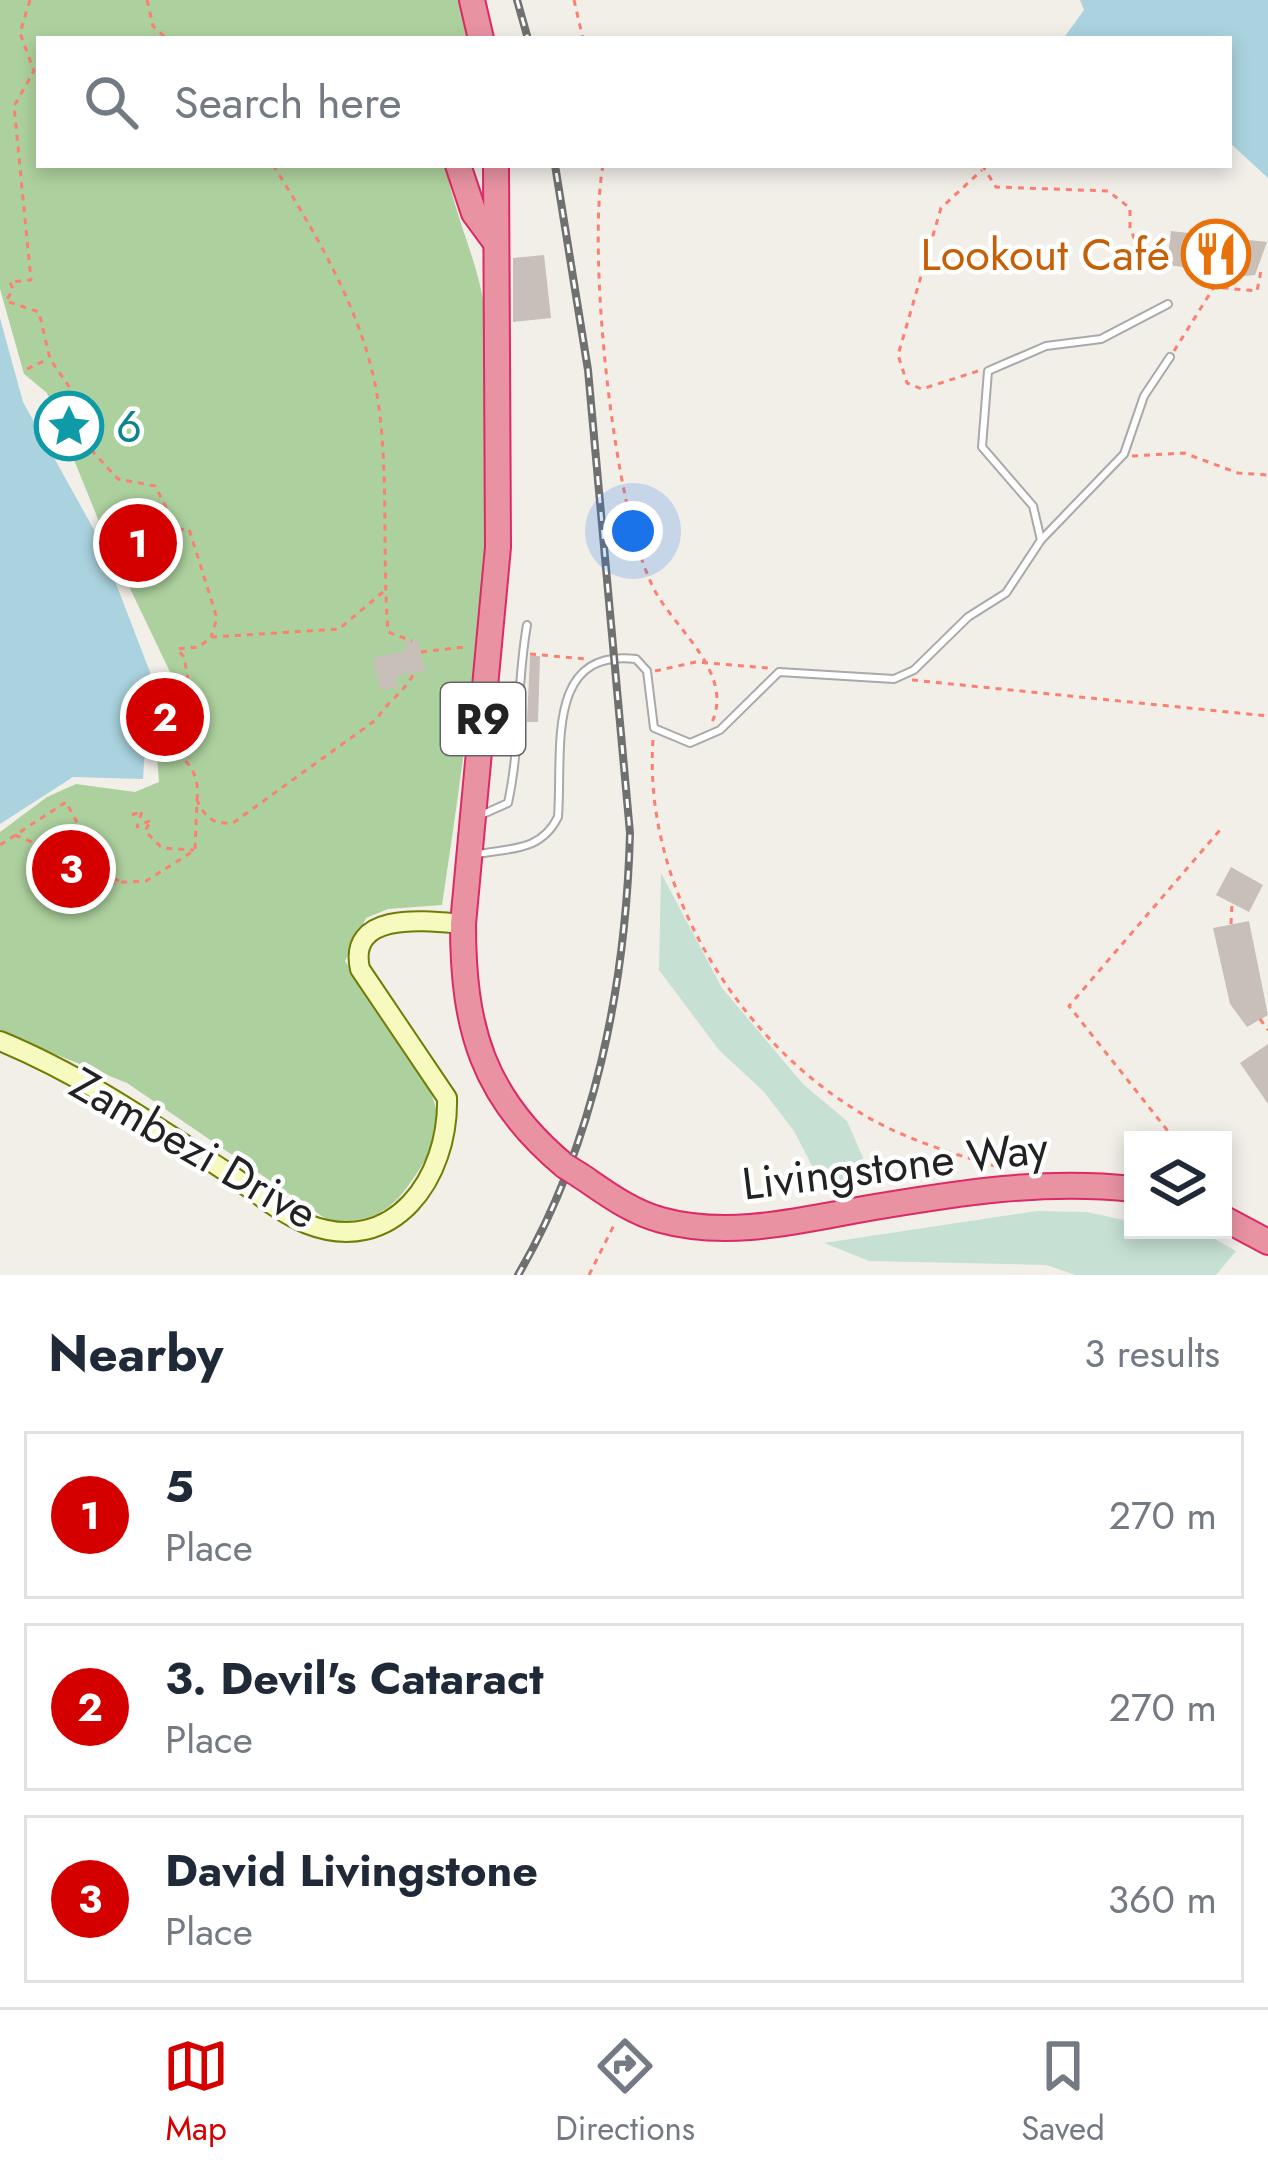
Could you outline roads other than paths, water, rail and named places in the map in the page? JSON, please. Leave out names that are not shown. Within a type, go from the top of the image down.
[{"type":"highway","points":[[472,0],[480,36]]},
{"type":"highway","name":"Livingstone Way","points":[[459,168],[474,213],[493,239]]},
{"type":"highway","name":"Livingstone Way","points":[[496,168],[498,547],[463,924],[466,1004],[487,1071],[532,1138],[624,1205],[660,1220],[714,1229],[764,1227],[1032,1184],[1124,1189]]},
{"type":"highway","points":[[1232,1223],[1268,1242]]},
{"type":"street","name":"Zambezi Drive","points":[[0,1041],[116,1100],[306,1224],[370,1231],[396,1221],[417,1200],[441,1143],[447,1098],[360,969],[358,952],[365,938],[400,920],[463,924]]},
{"type":"lane","points":[[1042,540],[1033,506],[982,447],[988,371],[1046,346],[1101,339],[1168,304]]},
{"type":"lane","points":[[469,856],[541,842],[551,830],[558,817],[568,688],[585,665],[600,659],[636,659],[647,671],[654,728],[673,740],[704,738],[720,730],[779,672],[894,679],[914,670],[968,617],[1006,593],[1042,540],[1124,454],[1144,396],[1170,357]]},
{"type":"lane","points":[[472,818],[508,803],[518,759],[515,712],[527,626]]},
{"type":"lane","points":[[485,704],[515,712]]},
{"type":"water","points":[[1080,0],[1268,0],[1268,178],[1232,145],[1232,36],[1065,36],[1084,10]]},
{"type":"water","points":[[0,318],[23,402],[98,537],[150,672],[143,779],[73,777],[0,824]]},
{"type":"railway","points":[[517,0],[527,36]]},
{"type":"railway","points":[[518,1275],[567,1171],[601,1061],[622,947],[630,833],[588,370],[555,168]]},
{"type":"place","name":"Lookout Café","points":[[1216,254]]},
{"type":"place","name":"6","points":[[69,426]]},
{"type":"place","name":"5","points":[[138,543]]},
{"type":"place","name":"3. Devil's Cataract","points":[[165,717]]},
{"type":"place","name":"David Livingstone","points":[[71,869]]}]
